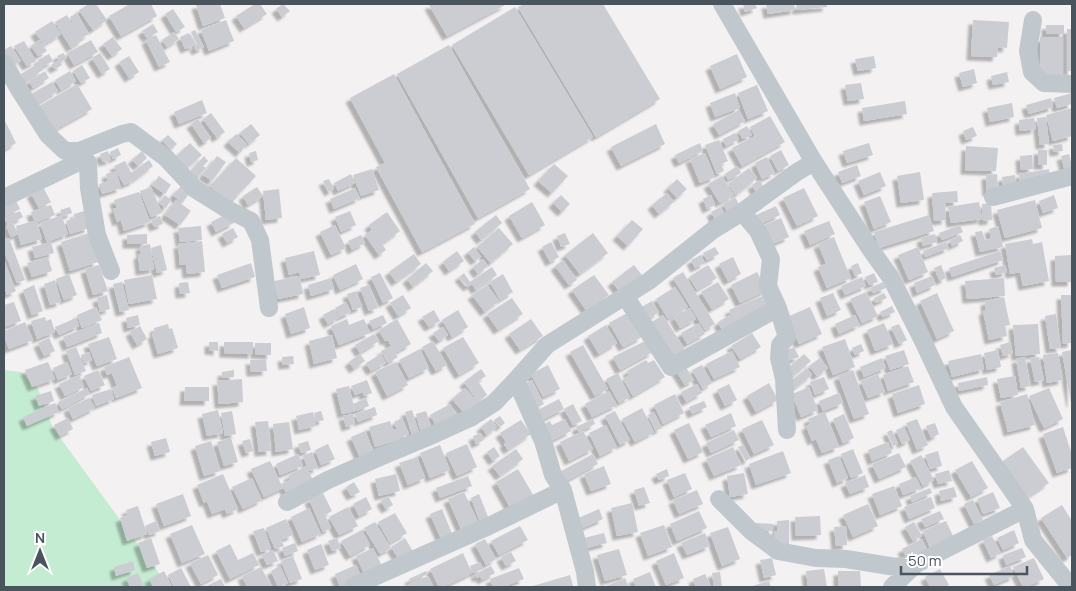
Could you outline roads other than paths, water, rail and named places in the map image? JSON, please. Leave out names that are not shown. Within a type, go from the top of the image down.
[{"type":"street","points":[[722,4],[814,162],[891,278],[954,407],[1025,509],[1033,540],[1070,587]]},
{"type":"street","points":[[1033,20],[1028,51],[1032,72],[1044,83],[1072,84]]},
{"type":"street","points":[[4,63],[48,135],[65,152],[82,155],[88,163],[97,235],[111,271]]},
{"type":"street","points":[[4,198],[122,134],[131,132],[166,158],[195,189],[251,221],[260,240],[269,308]]},
{"type":"street","points":[[287,502],[328,480],[428,438],[472,417],[494,403],[547,346],[649,281],[713,230],[814,162]]},
{"type":"street","points":[[993,197],[1072,176]]},
{"type":"street","points":[[742,212],[758,231],[771,259],[768,286],[778,308],[787,337],[780,346],[779,358],[784,379],[787,430]]},
{"type":"street","points":[[625,296],[671,367],[778,308]]},
{"type":"street","points":[[516,380],[543,441],[554,475],[563,490],[587,587]]},
{"type":"street","points":[[354,586],[489,526],[563,490]]},
{"type":"street","points":[[719,499],[751,531],[778,551],[816,558],[846,559],[896,567],[916,564]]},
{"type":"street","points":[[892,587],[916,564],[1025,509]]}]
